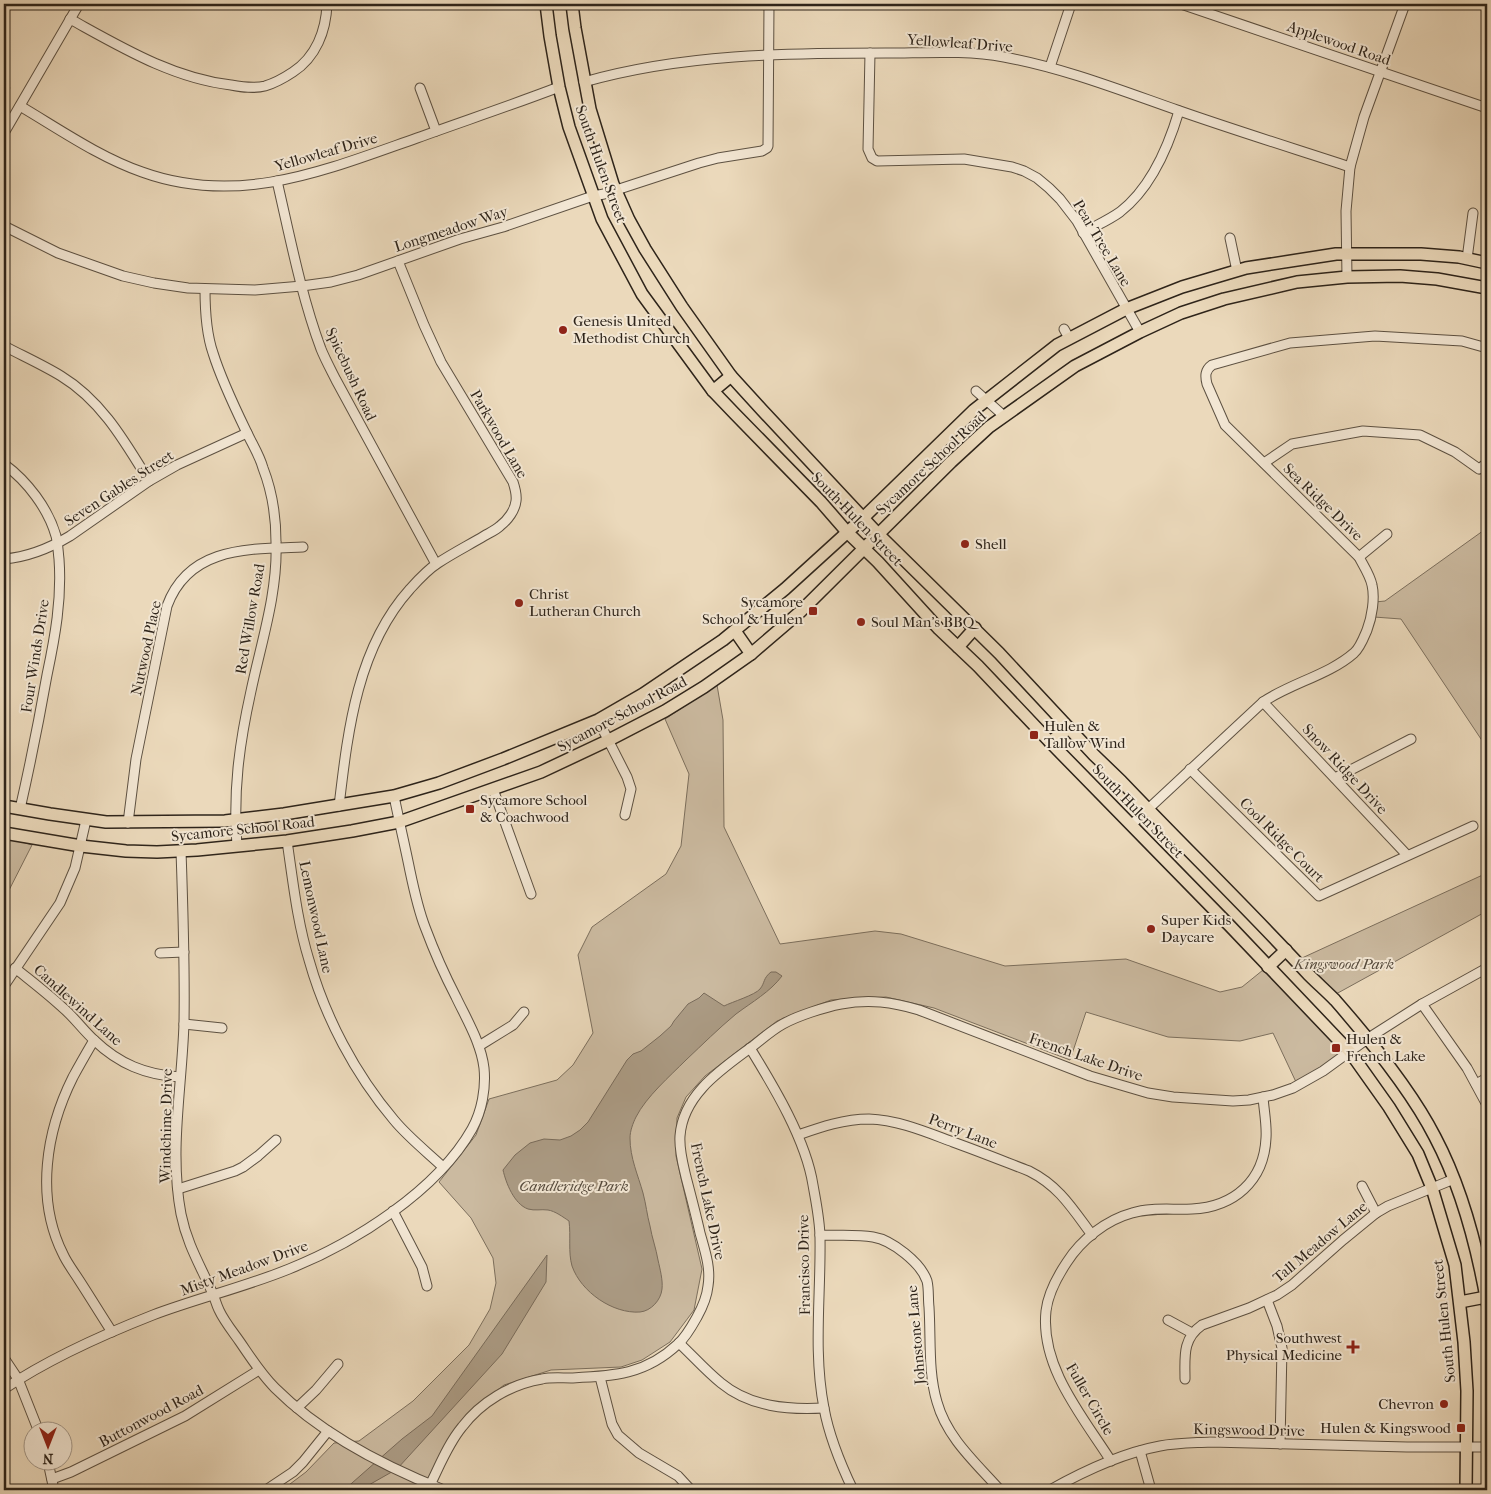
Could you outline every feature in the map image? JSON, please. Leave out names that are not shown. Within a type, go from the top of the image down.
[{"type":"main road","name":"South Hulen Street","points":[[546,4],[559,87],[569,127],[602,219],[642,294],[713,391],[1350,1052],[1389,1107],[1418,1154],[1432,1188],[1455,1265],[1464,1342],[1467,1392],[1466,1490]]},
{"type":"main road","name":"South Hulen Street","points":[[572,4],[590,109],[616,190],[629,220],[664,280],[731,376],[878,534],[975,628],[1094,755],[1334,999],[1367,1039],[1418,1106],[1454,1178],[1471,1231],[1487,1300]]},
{"type":"main road","name":"Sycamore School Road","points":[[4,806],[106,822],[236,820],[339,806],[394,796],[439,783],[598,720],[643,694],[735,631],[785,589],[863,518],[967,416],[1057,345],[1066,334],[1182,287],[1246,268],[1346,254],[1421,254],[1487,263]]},
{"type":"main road","name":"Sycamore School Road","points":[[4,833],[81,846],[126,851],[181,851],[238,846],[287,841],[399,822],[493,789],[547,769],[609,740],[665,711],[712,682],[751,654],[800,612],[951,462],[989,428],[1075,366],[1140,332],[1181,313],[1242,294],[1297,282],[1346,277],[1400,276],[1437,279],[1487,288]]},
{"type":"main road","points":[[713,391],[731,376]]},
{"type":"main road","points":[[958,647],[975,628]]},
{"type":"main road","points":[[735,631],[751,654]]},
{"type":"main road","points":[[1050,742],[1069,728]]},
{"type":"main road","points":[[1268,967],[1286,950]]},
{"type":"main road","points":[[1460,1302],[1487,1300]]},
{"type":"street","points":[[4,133],[79,4]]},
{"type":"street","points":[[70,19],[132,54],[174,71],[205,81],[248,88],[264,86],[284,78],[299,68],[312,55],[319,44],[327,12],[327,4]]},
{"type":"street","name":"Longmeadow Way","points":[[4,226],[58,253],[124,276],[188,288],[256,290],[331,282],[358,275],[460,239],[698,163],[762,151],[767,148],[769,4]]},
{"type":"street","points":[[1050,67],[1071,4]]},
{"type":"street","name":"Applewood Road","points":[[1182,4],[1487,108]]},
{"type":"street","points":[[1346,277],[1346,211],[1350,167],[1364,117],[1405,4]]},
{"type":"street","name":"Yellowleaf Drive","points":[[584,82],[608,75],[678,63],[732,57],[870,53],[968,54],[1002,57],[1050,67],[1350,167]]},
{"type":"street","name":"Pear Tree Lane","points":[[870,53],[868,148],[872,158],[877,161],[964,159],[1012,167],[1037,178],[1049,188],[1076,221],[1140,332]]},
{"type":"street","name":"Yellowleaf Drive","points":[[20,106],[108,158],[143,173],[193,185],[232,186],[277,182],[302,176],[559,87]]},
{"type":"street","points":[[420,88],[436,131]]},
{"type":"street","points":[[1083,233],[1119,213],[1144,187],[1156,169],[1173,131],[1179,111]]},
{"type":"street","name":"Spicebush Road","points":[[277,182],[311,320],[322,350],[336,380],[436,564]]},
{"type":"street","points":[[1467,259],[1473,213]]},
{"type":"street","points":[[1230,238],[1237,271]]},
{"type":"street","name":"Parkwood Lane","points":[[339,806],[352,714],[361,682],[378,636],[389,616],[423,575],[436,564],[500,526],[510,516],[516,502],[513,482],[441,362],[398,260]]},
{"type":"street","name":"Red Willow Road","points":[[205,289],[208,330],[212,352],[220,374],[263,466],[270,488],[276,548],[270,609],[240,745],[236,788],[238,846]]},
{"type":"street","name":"Sea Ridge Drive","points":[[1131,825],[1263,702],[1277,692],[1330,669],[1355,652],[1364,638],[1371,619],[1372,585],[1360,556],[1225,425],[1207,384],[1206,372],[1208,368],[1212,365],[1290,344],[1375,336],[1462,341],[1487,348]]},
{"type":"street","points":[[4,346],[62,376],[97,405],[117,430],[149,481]]},
{"type":"street","points":[[976,391],[1004,416]]},
{"type":"street","points":[[1264,464],[1292,444],[1363,431],[1420,436],[1455,452],[1479,469],[1487,463]]},
{"type":"street","name":"Seven Gables Street","points":[[4,559],[33,554],[57,543],[177,464],[247,433]]},
{"type":"street","name":"Four Winds Drive","points":[[4,464],[24,482],[49,518],[57,543],[60,577],[57,625],[20,809]]},
{"type":"street","points":[[1360,556],[1387,534]]},
{"type":"street","name":"Nutwood Place","points":[[128,823],[136,759],[167,606],[171,595],[180,581],[200,564],[214,558],[240,550],[303,547]]},
{"type":"street","name":"Snow Ridge Drive","points":[[1263,702],[1407,855]]},
{"type":"street","points":[[598,720],[627,776],[631,789],[625,815]]},
{"type":"street","points":[[1335,778],[1411,739]]},
{"type":"street","name":"Cool Ridge Court","points":[[1190,769],[1319,896],[1473,826]]},
{"type":"street","points":[[493,789],[531,894]]},
{"type":"street","name":"Misty Meadow Drive","points":[[4,1388],[18,1379],[112,1332],[152,1315],[261,1280],[321,1255],[363,1232],[393,1211],[424,1186],[462,1145],[473,1127],[484,1094],[482,1055],[442,970],[424,924],[394,796]]},
{"type":"street","points":[[4,986],[60,903],[75,868],[86,820]]},
{"type":"street","name":"Lemonwood Lane","points":[[287,841],[295,901],[308,958],[316,984],[337,1034],[352,1060],[394,1121],[443,1167]]},
{"type":"street","name":"Windchime Drive","points":[[181,851],[184,1024],[176,1130],[178,1189],[181,1214],[188,1242],[214,1294],[219,1310],[259,1370],[274,1387],[296,1408],[328,1431],[379,1460],[444,1490]]},
{"type":"street","points":[[160,953],[184,952]]},
{"type":"street","name":"Candlewind Lane","points":[[15,968],[64,1008],[109,1053],[128,1065],[156,1074],[180,1077]]},
{"type":"street","name":"French Lake Drive","points":[[430,1484],[462,1426],[490,1400],[526,1382],[543,1378],[600,1377],[627,1373],[656,1360],[679,1343],[701,1308],[708,1287],[708,1263],[680,1147],[680,1135],[684,1117],[689,1105],[702,1088],[727,1064],[784,1024],[815,1011],[840,1004],[859,1002],[896,1004],[919,1010],[1090,1076],[1148,1093],[1233,1102],[1263,1097],[1293,1088],[1323,1071],[1367,1039],[1422,1004],[1487,968]]},
{"type":"street","points":[[1422,1004],[1467,1068],[1487,1105]]},
{"type":"street","points":[[479,1046],[513,1025],[524,1012]]},
{"type":"street","points":[[184,1024],[222,1028]]},
{"type":"street","points":[[94,1040],[73,1077],[60,1108],[47,1161],[47,1199],[63,1254],[112,1332]]},
{"type":"street","name":"Francisco Drive","points":[[750,1048],[798,1135],[813,1183],[820,1236],[818,1353],[824,1408],[842,1467],[853,1490]]},
{"type":"street","points":[[1476,1084],[1487,1078]]},
{"type":"street","name":"Fuller Circle","points":[[1111,1461],[1069,1396],[1048,1344],[1046,1310],[1051,1291],[1070,1258],[1103,1226],[1132,1212],[1193,1209],[1212,1206],[1227,1201],[1241,1192],[1252,1180],[1264,1156],[1266,1126],[1263,1097]]},
{"type":"street","name":"Perry Lane","points":[[798,1135],[828,1125],[869,1119],[918,1128],[1028,1170],[1042,1178],[1053,1186],[1067,1201],[1092,1235]]},
{"type":"street","points":[[178,1189],[235,1171],[243,1167],[276,1140]]},
{"type":"street","name":"Tall Meadow Lane","points":[[1192,1333],[1202,1325],[1277,1296],[1376,1213],[1454,1178]]},
{"type":"street","points":[[1362,1186],[1376,1213]]},
{"type":"street","points":[[393,1211],[422,1267],[426,1286]]},
{"type":"street","name":"Johnstone Lane","points":[[820,1236],[875,1237],[890,1243],[904,1252],[918,1266],[927,1281],[932,1376],[936,1400],[941,1414],[966,1454],[1000,1490]]},
{"type":"street","points":[[1267,1300],[1277,1326],[1282,1348],[1280,1444]]},
{"type":"street","points":[[1168,1320],[1192,1333],[1187,1344],[1185,1358],[1186,1379]]},
{"type":"street","points":[[679,1343],[721,1383],[739,1395],[766,1406],[801,1410],[824,1408]]},
{"type":"street","points":[[4,1358],[18,1379],[35,1422]]},
{"type":"street","points":[[296,1408],[316,1390],[338,1364]]},
{"type":"street","name":"Buttonwood Road","points":[[52,1479],[79,1468],[185,1416],[259,1370]]},
{"type":"street","points":[[600,1377],[612,1424],[618,1435],[639,1453],[678,1476],[691,1490]]},
{"type":"street","points":[[266,1490],[303,1462],[328,1431]]},
{"type":"street","name":"Kingswood Drive","points":[[1050,1490],[1071,1478],[1111,1461],[1160,1446],[1210,1442],[1487,1447]]},
{"type":"street","points":[[1140,1451],[1151,1490]]},
{"type":"street","points":[[50,1472],[54,1490]]},
{"type":"green space","points":[[1487,528],[1487,748],[1401,619],[1374,617],[1375,602],[1385,601]]},
{"type":"green space","name":"Candleridge Park","points":[[717,685],[723,720],[724,827],[780,944],[875,931],[901,934],[1005,966],[1126,959],[1220,992],[1242,987],[1263,970],[1340,1048],[1339,1056],[1296,1082],[1273,1033],[1240,1041],[1168,1037],[1086,1012],[1070,1060],[934,1008],[886,997],[831,1000],[777,1021],[705,1076],[686,1097],[677,1118],[676,1156],[702,1269],[694,1310],[670,1342],[642,1360],[621,1367],[551,1370],[504,1385],[469,1412],[436,1472],[422,1490],[282,1490],[306,1472],[334,1443],[359,1441],[413,1401],[469,1345],[490,1309],[496,1283],[493,1258],[471,1218],[439,1182],[476,1135],[489,1099],[557,1080],[573,1065],[593,1033],[578,955],[592,927],[666,874],[681,846],[689,774],[665,719]]},
{"type":"green space","points":[[4,836],[32,845],[4,900]]},
{"type":"green space","name":"Kingswood Park","points":[[1487,873],[1487,911],[1336,994],[1302,958]]},
{"type":"shaded area","points":[[771,972],[776,972],[782,976],[766,992],[729,1020],[652,1094],[640,1109],[632,1127],[630,1135],[631,1152],[644,1197],[660,1271],[662,1289],[660,1297],[648,1310],[640,1312],[619,1309],[599,1300],[590,1293],[576,1276],[572,1266],[569,1221],[551,1211],[531,1210],[519,1203],[511,1192],[503,1170],[515,1155],[530,1143],[544,1139],[560,1140],[580,1130],[588,1122],[627,1060],[671,1026],[688,1004],[704,993],[724,1006],[757,991],[762,987]]},
{"type":"shaded area","points":[[547,1255],[546,1282],[502,1354],[397,1469],[360,1490],[344,1490],[402,1439],[432,1416]]},
{"type":"waterway","points":[[4,82],[6,87],[9,88]]},
{"type":"place","name":"Genesis United Methodist Church","points":[[563,330]]},
{"type":"place","name":"Shell","points":[[965,544]]},
{"type":"place","name":"Christ Lutheran Church","points":[[519,603]]},
{"type":"place","name":"Sycamore School & Hulen","points":[[813,611]]},
{"type":"place","name":"Soul Man's BBQ","points":[[861,622]]},
{"type":"place","name":"Hulen & Tallow Wind","points":[[1034,735]]},
{"type":"place","name":"Sycamore School & Coachwood","points":[[470,809]]},
{"type":"place","name":"Super Kids Daycare","points":[[1151,929]]},
{"type":"place","name":"Hulen & French Lake","points":[[1336,1048]]},
{"type":"place","name":"Southwest Physical Medicine","points":[[1353,1347]]},
{"type":"place","name":"Chevron","points":[[1444,1404]]},
{"type":"place","name":"Hulen & Kingswood","points":[[1461,1428]]}]
